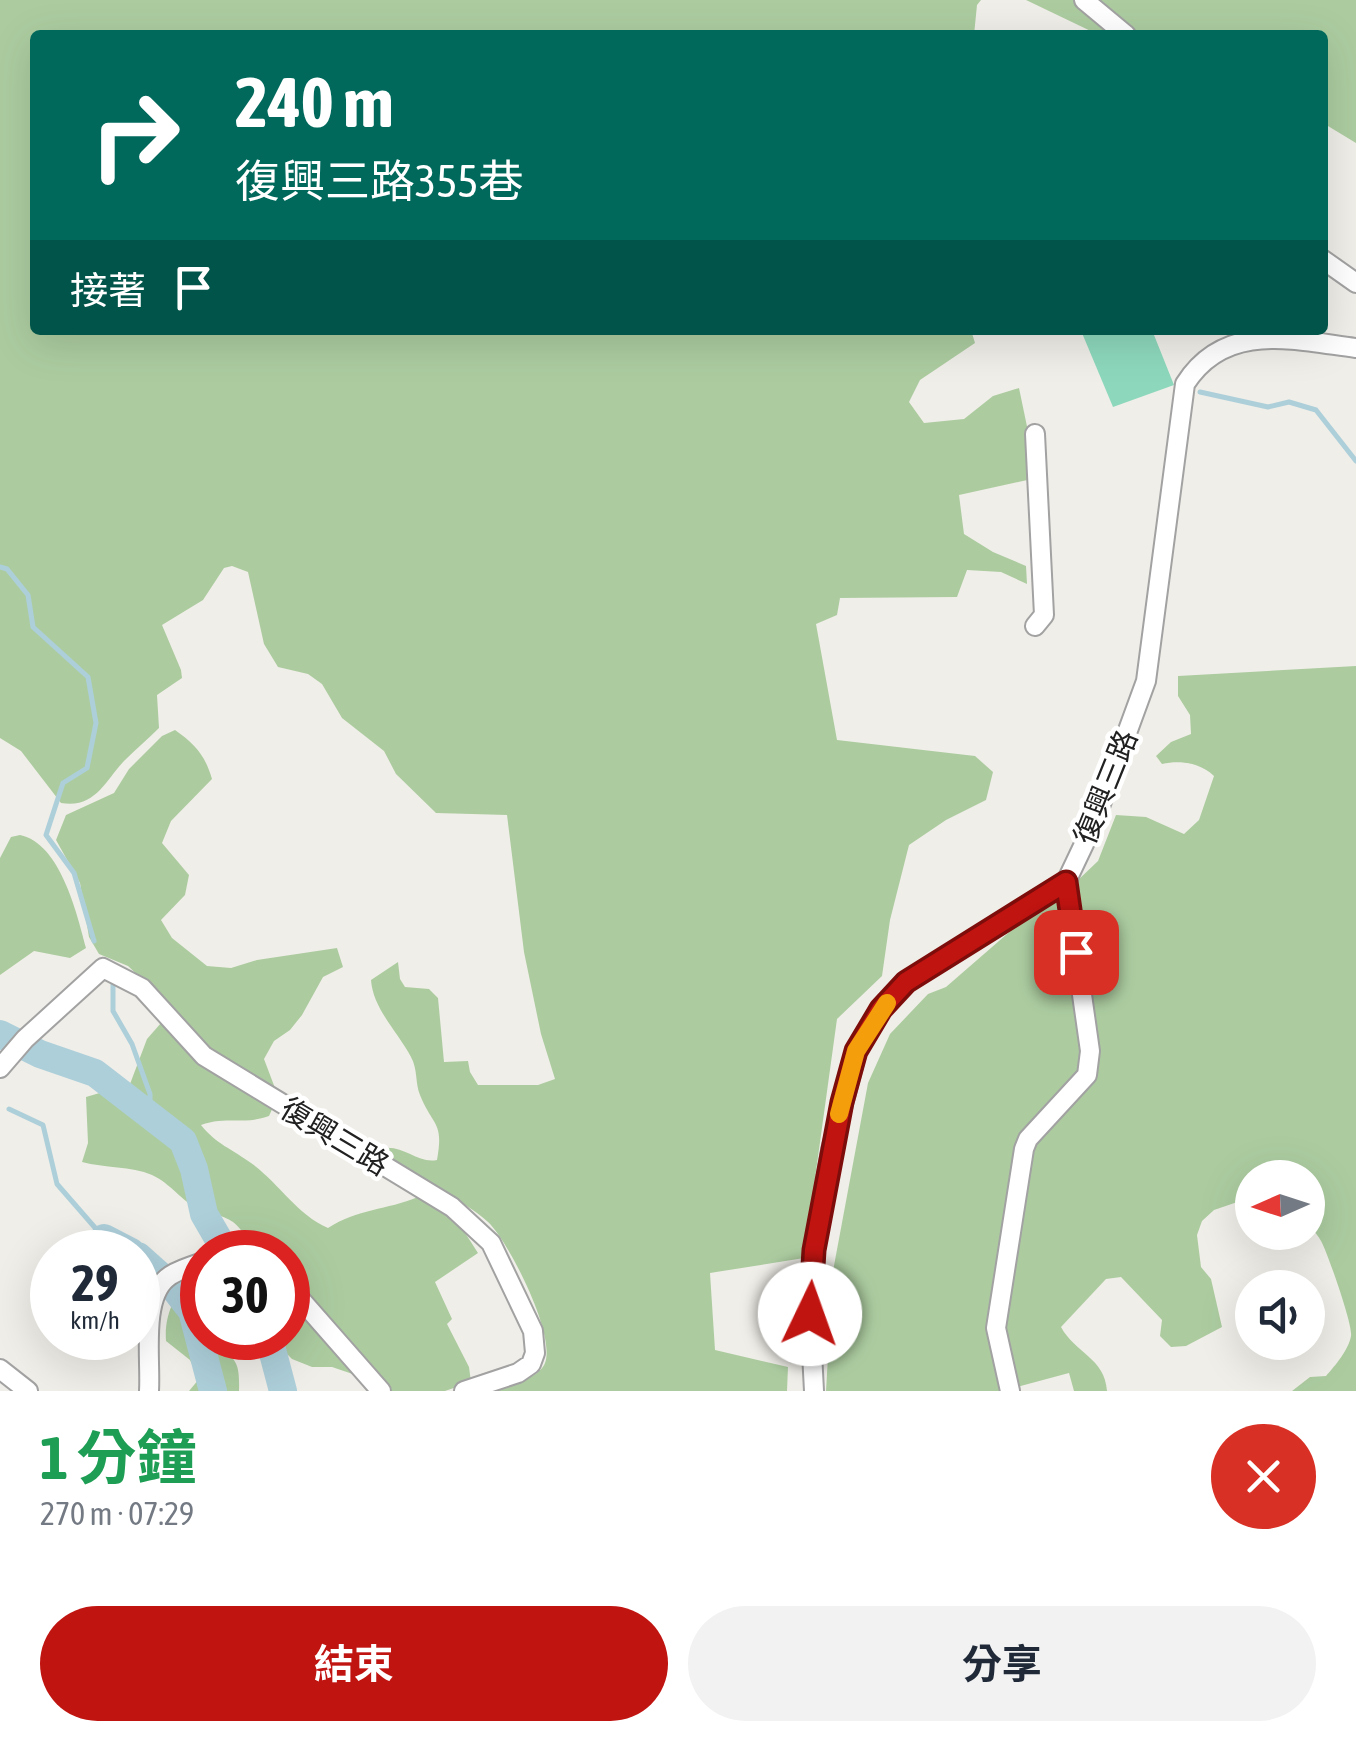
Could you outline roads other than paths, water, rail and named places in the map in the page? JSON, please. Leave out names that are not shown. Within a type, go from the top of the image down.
[{"type":"street","points":[[1084,0],[1120,30]]},
{"type":"street","points":[[1328,263],[1356,283]]},
{"type":"street","name":"復興三路","points":[[814,1391],[810,1314],[814,1250],[831,1150],[856,1051],[881,1009],[906,982],[1066,882],[1094,822],[1146,681],[1185,384],[1198,364],[1234,343],[1300,336],[1356,348]]},
{"type":"street","points":[[1034,434],[1044,614],[1035,626]]},
{"type":"street","points":[[1010,1391],[996,1328],[1024,1149],[1028,1139],[1088,1075],[1090,1051],[1066,882]]},
{"type":"street","name":"復興三路","points":[[0,1068],[19,1045],[103,968],[142,988],[204,1056],[452,1206],[491,1242],[536,1341],[530,1364],[518,1374],[464,1391]]},
{"type":"street","points":[[149,1391],[150,1308],[163,1281],[180,1273]]},
{"type":"street","points":[[310,1310],[380,1391]]},
{"type":"street","points":[[0,1369],[28,1391]]},
{"type":"waterway","points":[[1200,392],[1268,407],[1289,402],[1316,410],[1356,461]]},
{"type":"waterway","points":[[0,567],[7,569],[28,595],[33,627],[88,677],[96,723],[87,768],[63,783],[46,835],[74,873],[94,941]]},
{"type":"waterway","points":[[113,984],[113,1011],[132,1044],[150,1094],[150,1113]]},
{"type":"waterway","points":[[0,1034],[40,1054],[95,1073],[183,1141],[204,1214],[213,1230]]},
{"type":"waterway","points":[[9,1109],[43,1125],[57,1184],[97,1230]]},
{"type":"waterway","points":[[160,1276],[192,1311],[213,1391]]},
{"type":"waterway","points":[[275,1360],[283,1391]]}]
